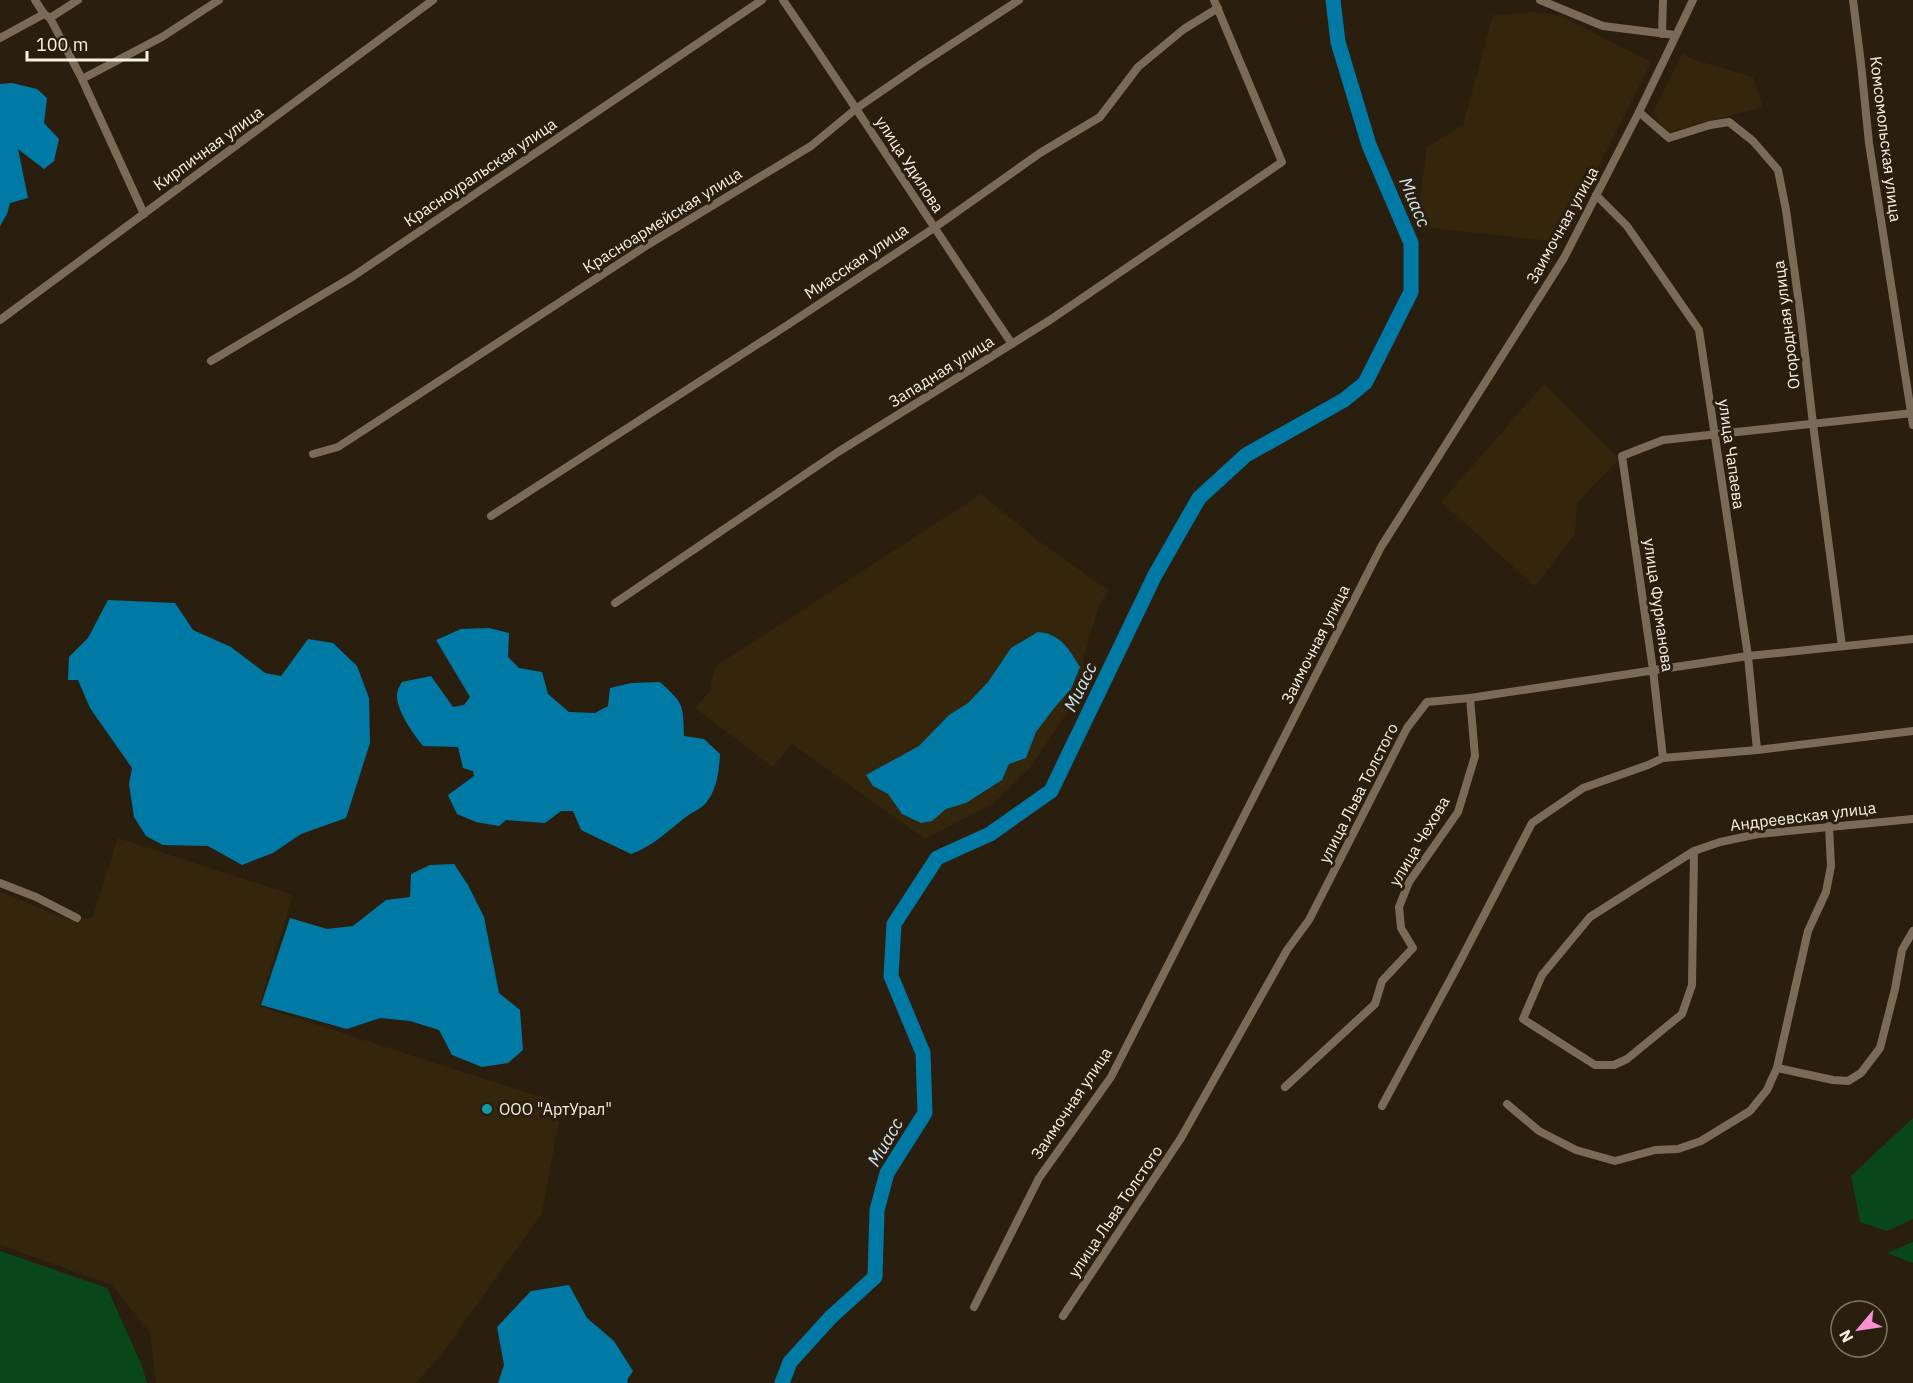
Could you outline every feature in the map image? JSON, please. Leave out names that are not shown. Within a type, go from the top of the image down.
[{"type":"street","points":[[35,0],[47,16],[82,79],[144,214]]},
{"type":"street","points":[[0,38],[78,0]]},
{"type":"street","points":[[82,79],[162,37],[219,0]]},
{"type":"street","name":"Кирпичная улица","points":[[0,320],[433,0]]},
{"type":"street","name":"Красноуральская улица","points":[[211,361],[352,277],[762,0]]},
{"type":"street","name":"улица Удилова","points":[[783,0],[1012,344]]},
{"type":"street","name":"Красноармейская улица","points":[[313,454],[338,447],[649,244],[811,146],[857,108],[921,63],[1019,0]]},
{"type":"street","points":[[1540,0],[1603,26],[1675,35]]},
{"type":"street","points":[[1662,34],[1664,0]]},
{"type":"street","name":"Заимочная улица","points":[[974,1307],[1039,1178],[1111,1077],[1381,547],[1564,258],[1693,0]]},
{"type":"street","name":"Комсомольская улица","points":[[1852,0],[1862,64],[1869,143],[1913,425]]},
{"type":"street","name":"Западная улица","points":[[615,603],[838,452],[1050,320],[1282,162],[1216,4]]},
{"type":"street","name":"Миасская улица","points":[[491,516],[777,332],[934,228],[1040,153],[1100,117],[1138,68],[1216,4]]},
{"type":"street","name":"Огородная улица","points":[[1639,112],[1670,138],[1710,124],[1729,122],[1753,141],[1778,170],[1786,210],[1842,646]]},
{"type":"street","name":"улица Чапаева","points":[[1596,195],[1627,226],[1699,330],[1748,656],[1757,750]]},
{"type":"street","points":[[1714,436],[1912,413]]},
{"type":"street","name":"улица Фурманова","points":[[1663,758],[1653,670],[1622,456],[1663,440],[1714,436]]},
{"type":"street","name":"улица Льва Толстого","points":[[1063,1316],[1181,1138],[1287,950],[1309,920],[1407,728],[1427,702],[1470,698],[1748,656],[1913,639]]},
{"type":"street","name":"улица Чехова","points":[[1285,1087],[1375,1004],[1382,981],[1413,948],[1401,928],[1399,907],[1409,882],[1458,812],[1475,756],[1470,698]]},
{"type":"street","points":[[1382,1107],[1532,823],[1583,788],[1663,758],[1757,750],[1913,731]]},
{"type":"street","name":"Андреевская улица","points":[[1694,851],[1692,985],[1682,1014],[1627,1059],[1614,1065],[1595,1065],[1523,1020],[1542,975],[1590,917],[1694,851],[1720,842],[1758,834],[1913,819]]},
{"type":"street","points":[[1507,1104],[1548,1136],[1575,1150],[1616,1161],[1655,1150],[1678,1149],[1701,1141],[1750,1111],[1767,1090],[1777,1068],[1808,932],[1826,892],[1831,866],[1829,826]]},
{"type":"street","points":[[0,883],[36,897],[77,918]]},
{"type":"street","points":[[1777,1068],[1848,1081],[1861,1073],[1880,1048],[1902,950],[1913,931]]},
{"type":"shaded area","points":[[1535,12],[1560,16],[1651,62],[1560,242],[1416,226],[1427,147],[1463,125],[1493,15]]},
{"type":"shaded area","points":[[1683,53],[1692,59],[1753,77],[1763,107],[1666,133],[1653,112]]},
{"type":"shaded area","points":[[1544,384],[1619,459],[1577,503],[1575,534],[1535,586],[1441,502]]},
{"type":"shaded area","points":[[981,494],[1036,539],[1109,591],[1100,603],[1084,655],[1080,688],[1069,710],[1028,770],[992,804],[925,839],[792,744],[773,767],[695,708],[712,689],[710,685],[716,666]]},
{"type":"shaded area","points":[[118,838],[293,895],[259,1006],[562,1104],[542,1213],[443,1352],[416,1383],[156,1383],[150,1333],[112,1285],[0,1245],[0,892],[69,920],[92,918]]},
{"type":"green space","points":[[1913,1118],[1913,1219],[1887,1231],[1860,1222],[1851,1176]]},
{"type":"green space","points":[[1913,1242],[1913,1263],[1887,1253]]},
{"type":"green space","points":[[0,1251],[107,1288],[142,1366],[147,1383],[0,1383]]},
{"type":"water","points":[[12,83],[37,89],[47,98],[44,123],[59,139],[54,161],[44,169],[18,149],[28,198],[10,203],[0,226],[0,84]]},
{"type":"water","points":[[108,600],[175,603],[193,630],[231,647],[265,673],[281,676],[308,639],[333,643],[357,666],[369,698],[370,743],[346,818],[301,834],[273,853],[242,865],[208,846],[163,845],[146,836],[134,817],[129,784],[132,768],[90,708],[78,680],[68,680],[69,657],[88,638]]},
{"type":"water","points":[[489,628],[509,633],[508,657],[519,668],[542,672],[548,694],[569,712],[595,713],[608,706],[610,688],[631,683],[660,682],[681,705],[684,736],[704,739],[720,754],[717,780],[706,803],[653,843],[631,854],[581,830],[573,811],[561,811],[545,823],[506,820],[499,826],[476,822],[457,814],[448,795],[474,776],[473,771],[463,768],[458,747],[423,746],[402,715],[397,693],[402,682],[431,676],[453,707],[464,705],[470,697],[436,640],[461,629]]},
{"type":"water","points":[[1038,632],[1053,636],[1063,643],[1080,667],[1071,689],[1036,732],[1026,758],[1009,764],[1002,780],[966,803],[946,809],[932,821],[921,823],[902,814],[888,794],[873,786],[866,775],[919,746],[949,715],[968,703],[988,682],[1011,648]]},
{"type":"water","points":[[454,864],[468,885],[484,917],[499,993],[520,1010],[523,1050],[508,1063],[482,1067],[452,1055],[439,1030],[410,1021],[380,1018],[347,1029],[261,1005],[290,918],[327,929],[353,926],[386,900],[410,897],[411,874],[430,865]]},
{"type":"water","points":[[569,1285],[587,1318],[614,1341],[633,1371],[627,1380],[628,1383],[498,1383],[504,1365],[497,1327],[531,1291]]},
{"type":"waterway","name":"Миасс","points":[[782,1383],[790,1362],[831,1317],[875,1277],[877,1210],[887,1173],[925,1113],[923,1053],[891,976],[894,924],[937,858],[990,834],[1051,791],[1155,575],[1199,498],[1246,455],[1344,400],[1365,383],[1411,292],[1411,243],[1369,145],[1338,42],[1333,0]]},
{"type":"place","name":"ООО \"АртУрал\"","points":[[487,1109]]}]
